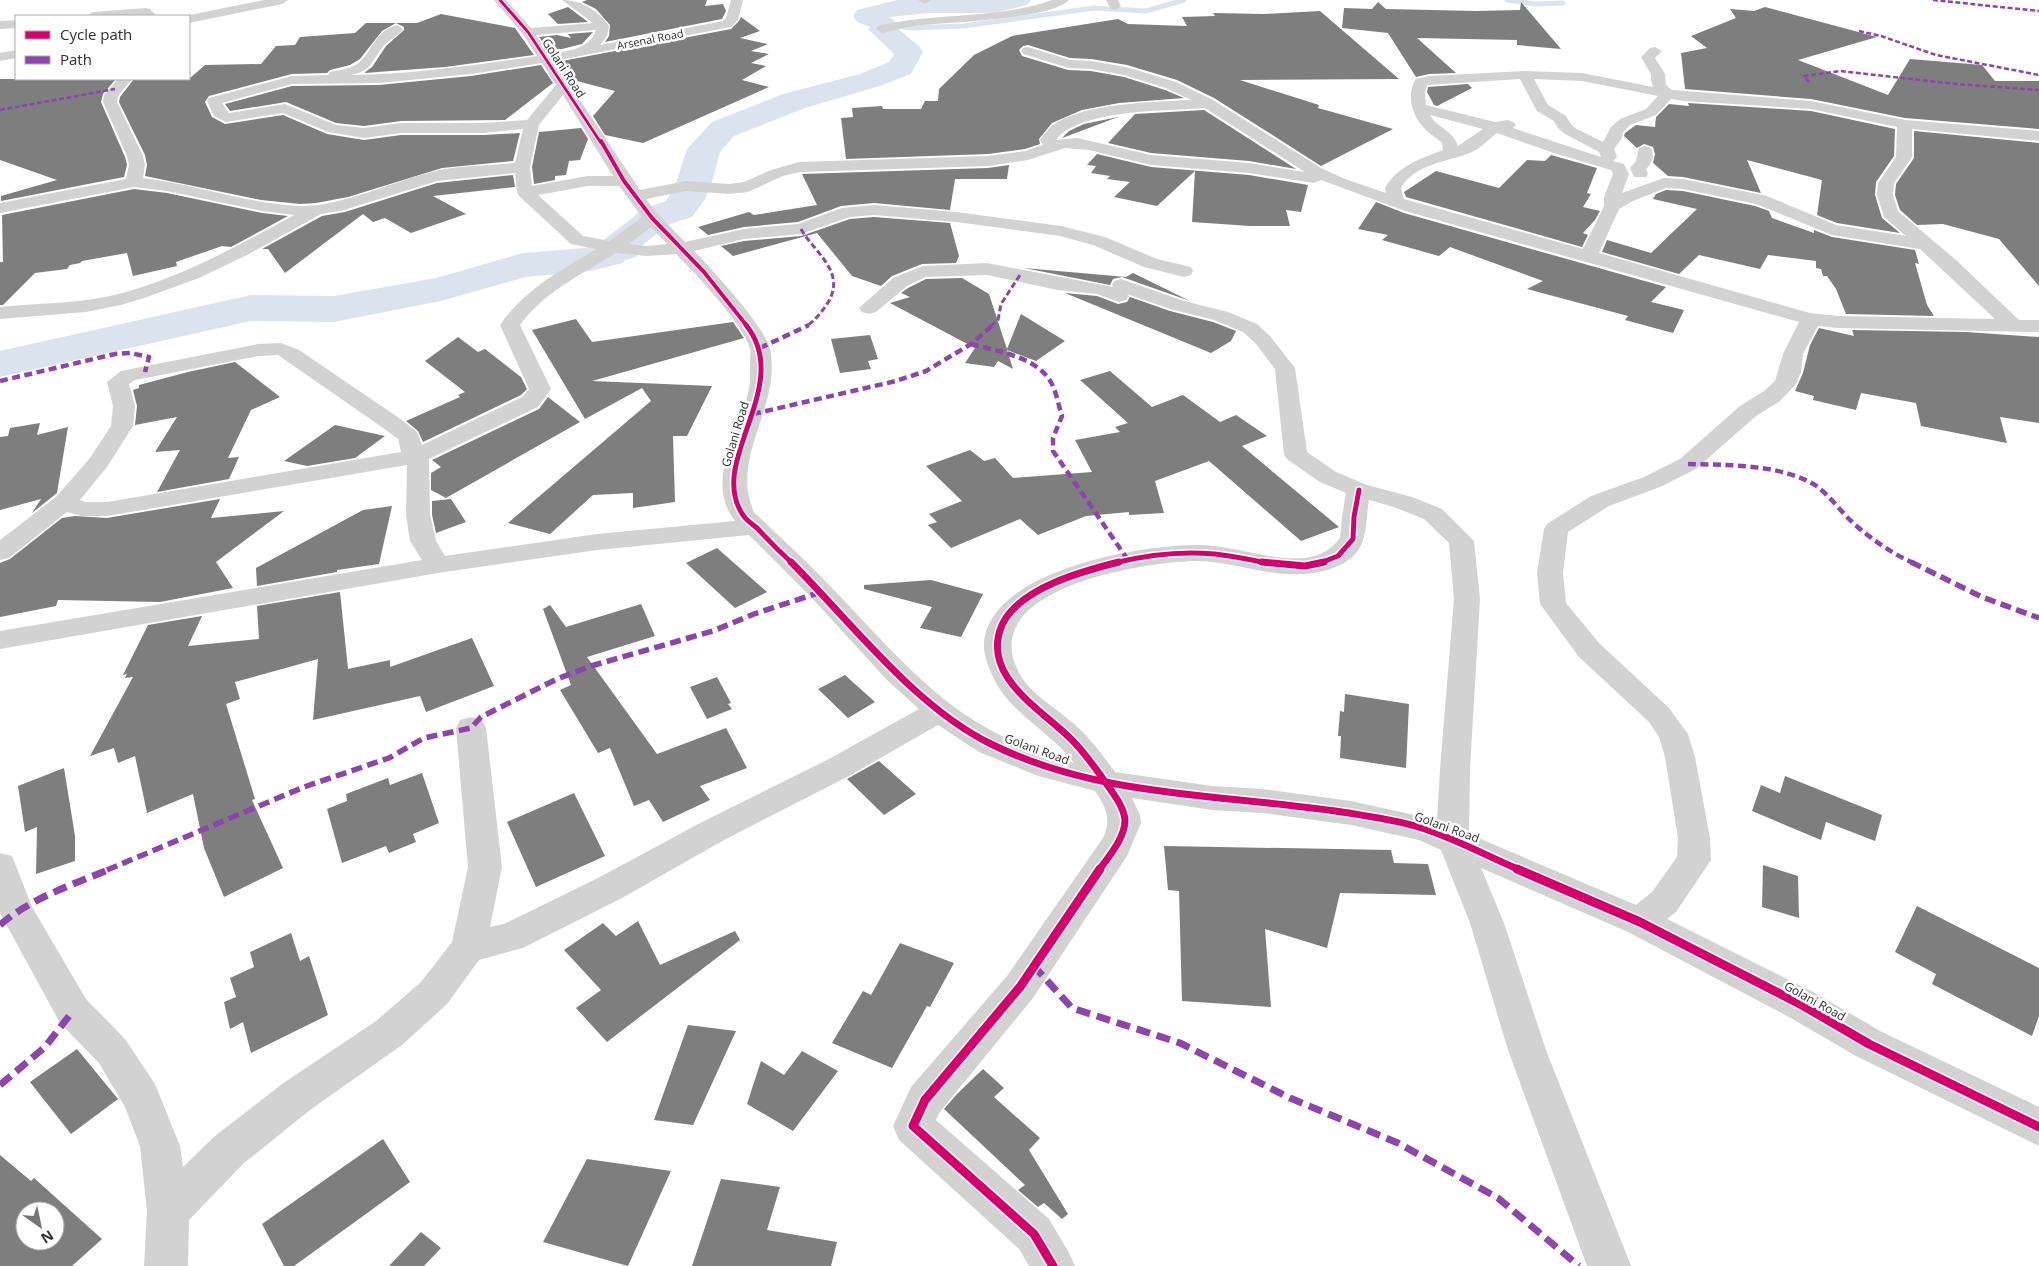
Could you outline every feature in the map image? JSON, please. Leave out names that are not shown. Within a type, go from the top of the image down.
[{"type":"street","points":[[190,19],[279,0]]},
{"type":"street","name":"Golani Road","points":[[500,0],[528,32],[637,199],[704,272],[738,313],[760,348],[761,378],[759,394],[737,462],[734,479],[736,501],[743,515],[753,527],[821,592],[897,673],[939,711],[990,744],[1049,768],[1105,782],[1212,798],[1263,801],[1351,813],[1416,826],[1453,840],[1640,922],[1794,1001],[1869,1044],[2039,1127]]},
{"type":"street","points":[[568,0],[588,12],[603,26]]},
{"type":"street","name":"Arsenal Road","points":[[318,78],[361,80],[413,77],[575,54],[727,24],[732,20],[737,0]]},
{"type":"street","points":[[882,29],[927,21],[1004,17],[1052,5],[1063,0]]},
{"type":"street","points":[[106,15],[146,12],[150,15]]},
{"type":"street","points":[[0,25],[15,24]]},
{"type":"street","points":[[528,32],[603,26]]},
{"type":"street","points":[[575,54],[594,44],[602,34],[603,26]]},
{"type":"street","points":[[397,29],[378,44],[366,64],[360,69],[318,78],[301,78],[277,83],[224,98],[214,102],[214,104],[219,113],[226,118],[285,108],[333,129],[355,133],[401,128],[483,128],[532,124]]},
{"type":"street","points":[[1028,51],[1069,64],[1091,65],[1139,74],[1178,88],[1208,103],[1294,160],[1339,182],[1396,202],[1446,218],[1589,256],[1810,319],[1867,324],[2039,326]]},
{"type":"street","points":[[1655,51],[1648,57],[1658,74],[1657,78],[1660,88],[1668,94]]},
{"type":"street","points":[[0,57],[15,54]]},
{"type":"street","points":[[1572,62],[1582,77]]},
{"type":"street","points":[[1525,75],[1542,108],[1561,120],[1563,125],[1570,131],[1590,141],[1594,153],[1639,172]]},
{"type":"street","points":[[1450,153],[1450,144],[1430,125],[1423,115],[1418,93],[1421,82],[1525,75],[1582,77],[1668,94],[1717,100],[1810,105],[1905,124],[2039,136]]},
{"type":"street","points":[[124,80],[111,95],[110,102],[135,156],[137,165],[134,182]]},
{"type":"street","points":[[564,86],[532,124],[522,167],[525,192],[577,240],[612,247],[648,251],[682,248],[744,234],[801,230],[848,212],[874,210],[956,217],[1079,235],[1152,263],[1184,271]]},
{"type":"street","points":[[1619,201],[1612,197],[1614,138],[1616,130],[1625,122],[1651,112],[1668,94]]},
{"type":"street","points":[[1052,148],[1048,140],[1049,135],[1072,120],[1082,117],[1124,110],[1208,103]]},
{"type":"street","points":[[1421,108],[1495,127],[1563,151],[1614,162]]},
{"type":"street","points":[[1396,202],[1394,188],[1401,176],[1427,162],[1468,148],[1495,127],[1509,124],[1542,108]]},
{"type":"street","points":[[1905,124],[1904,157],[1886,182],[1885,195],[1890,213],[2014,326]]},
{"type":"street","points":[[525,192],[588,181],[637,199],[686,186],[729,189],[748,187],[777,173],[799,167],[1013,158],[1064,143],[1089,145],[1151,160],[1250,168],[1339,182]]},
{"type":"street","points":[[1589,256],[1619,201],[1641,176],[1639,172],[1644,163],[1646,151]]},
{"type":"street","points":[[0,208],[134,182],[172,187],[256,205],[300,211],[317,210],[338,206],[435,176],[522,167]]},
{"type":"street","points":[[1619,201],[1664,182],[1683,184],[1761,200],[1832,230],[1926,244]]},
{"type":"street","points":[[65,502],[81,509],[107,509],[417,456],[514,412],[537,395],[540,390],[534,370],[510,325],[520,309],[539,293],[612,247],[637,199]]},
{"type":"street","points":[[0,313],[71,307],[112,301],[151,290],[193,275],[317,210]]},
{"type":"street","points":[[869,308],[904,280],[918,274],[987,269],[1038,278],[1058,284],[1120,291],[1221,316],[1250,328],[1263,340],[1285,368],[1296,455],[1328,477],[1359,490],[1403,502],[1434,514],[1461,541],[1467,599],[1455,769],[1453,840],[1487,923],[1526,1050],[1609,1266]]},
{"type":"street","points":[[1640,922],[1664,902],[1694,860],[1694,838],[1680,757],[1673,734],[1659,714],[1589,650],[1553,604],[1550,573],[1556,529],[1600,501],[1652,482],[1688,464],[1748,411],[1772,396],[1785,384],[1799,341],[1808,328],[1810,319]]},
{"type":"street","points":[[0,552],[65,502],[99,462],[122,426],[124,406],[118,382],[122,378],[258,350],[281,349],[292,354],[306,366],[394,424],[409,437],[411,450],[417,456],[419,464],[418,515],[423,541],[438,565]]},
{"type":"street","points":[[1053,1266],[1034,1234],[913,1126],[925,1100],[1020,987],[1115,847],[1124,830],[1124,815],[1105,782],[1078,746],[1013,687],[1000,663],[997,638],[1005,618],[1022,601],[1078,573],[1128,560],[1198,553],[1287,565],[1311,566],[1339,555],[1353,539],[1354,517],[1359,490]]},
{"type":"street","points":[[0,640],[438,565],[598,542],[753,527]]},
{"type":"street","points":[[468,948],[511,937],[610,888],[713,831],[838,768],[939,711]]},
{"type":"street","points":[[168,1211],[228,1150],[296,1097],[389,1033],[428,999],[468,948],[485,867],[471,728]]},
{"type":"street","points":[[0,866],[16,911],[73,1011],[112,1051],[141,1096],[160,1146],[168,1211],[166,1266]]},
{"type":"building","points":[[587,0],[707,0],[705,6],[723,4],[726,11],[722,19],[605,42],[609,36],[610,25],[596,9],[582,2]]},
{"type":"building","points":[[1378,2],[1386,9],[1476,11],[1520,10],[1521,2],[1561,49],[1517,45],[1517,40],[1417,38],[1456,73],[1429,74],[1416,77],[1388,33],[1342,28],[1344,8],[1372,9]]},
{"type":"building","points":[[568,7],[588,22],[558,24],[548,14]]},
{"type":"building","points":[[1765,7],[1877,37],[1798,60],[1888,95],[1910,59],[1982,65],[1995,81],[2039,81],[2039,129],[1905,118],[1811,99],[1685,89],[1681,53],[1707,48],[1691,36],[1736,18],[1730,9],[1754,11]]},
{"type":"building","points":[[1320,11],[1399,79],[1240,80],[1319,105],[1318,108],[1393,129],[1321,166],[1214,98],[1177,80],[1127,65],[1091,59],[1070,58],[1028,45],[1023,46],[1019,50],[1022,56],[1068,70],[1091,71],[1124,77],[1184,98],[1119,103],[1082,110],[1052,123],[1039,139],[1040,144],[1025,149],[988,154],[846,159],[841,118],[853,117],[852,108],[882,106],[883,109],[921,109],[925,101],[938,101],[939,89],[974,55],[1012,36],[1118,19],[1128,24],[1187,26],[1182,17],[1215,16],[1213,13],[1264,14]]},
{"type":"building","points":[[441,14],[515,28],[534,55],[445,67],[364,73],[372,67],[386,46],[404,30],[404,27],[396,23],[417,23]]},
{"type":"building","points":[[741,17],[760,31],[740,38],[768,44],[751,51],[769,54],[751,63],[766,66],[742,80],[769,87],[643,143],[605,135],[593,116],[615,91],[569,79],[557,62],[731,29]]},
{"type":"building","points":[[366,23],[396,23],[382,31],[360,59],[350,65],[330,70],[327,73],[292,74],[209,96],[205,102],[212,117],[225,124],[283,115],[327,134],[364,140],[401,135],[520,133],[513,161],[442,168],[348,197],[300,204],[261,200],[145,176],[147,165],[145,155],[119,102],[120,97],[133,80],[190,80],[205,65],[261,64],[276,46],[295,45],[300,37],[355,33]]},
{"type":"building","points":[[593,32],[582,44],[550,52],[539,37],[557,35],[571,38],[568,34]]},
{"type":"building","points":[[541,65],[553,83],[505,120],[401,121],[364,126],[336,123],[286,102],[230,111],[225,104],[292,86],[379,85],[471,76]]},
{"type":"building","points":[[0,79],[115,80],[103,94],[101,102],[125,157],[127,165],[124,177],[1,201],[1,196],[57,180],[0,160]]},
{"type":"building","points":[[1468,84],[1472,88],[1437,106],[1434,105],[1427,92],[1428,87]]},
{"type":"building","points":[[1688,103],[1811,111],[1895,129],[1894,156],[1876,182],[1875,195],[1882,218],[1900,233],[1837,223],[1817,215],[1822,180],[1747,160],[1761,193],[1683,177],[1668,176],[1653,163],[1655,154],[1653,147],[1644,144],[1637,148],[1624,136],[1625,133],[1636,125],[1655,127],[1656,117],[1669,104],[1689,106]]},
{"type":"building","points":[[1204,110],[1296,169],[1249,161],[1151,153],[1108,143],[1135,114]]},
{"type":"building","points":[[1118,117],[1062,138],[1069,131],[1084,124]]},
{"type":"building","points":[[581,128],[588,139],[580,160],[569,161],[566,175],[555,176],[555,180],[534,184],[532,167],[539,132]]},
{"type":"building","points":[[1914,131],[2039,143],[2039,286],[1999,239],[1943,224],[1917,225],[1900,210],[1895,195],[1896,184],[1914,158]]},
{"type":"building","points":[[1097,154],[1151,167],[1249,175],[1308,185],[1301,212],[1286,210],[1290,226],[1250,226],[1192,222],[1195,171],[1157,206],[1114,197],[1130,182],[1107,179],[1110,176],[1091,173],[1096,166],[1087,165]]},
{"type":"building","points":[[1551,155],[1597,168],[1587,193],[1591,194],[1583,207],[1600,211],[1595,220],[1583,233],[1588,235],[1582,247],[1406,197],[1404,192],[1436,171],[1499,188],[1527,160],[1545,161]]},
{"type":"building","points":[[1009,165],[1007,179],[955,179],[950,210],[874,203],[841,206],[798,222],[744,227],[708,235],[698,227],[749,212],[754,215],[817,205],[802,174],[988,168]]},
{"type":"building","points":[[513,175],[515,187],[433,196],[466,214],[411,233],[385,218],[373,222],[363,214],[285,273],[268,249],[262,249],[322,216],[345,212],[437,183]]},
{"type":"building","points":[[134,189],[167,193],[262,213],[288,216],[231,247],[222,246],[176,262],[177,266],[133,276],[127,253],[82,261],[70,265],[67,269],[35,273],[3,305],[0,305],[0,262],[3,262],[2,215]]},
{"type":"building","points":[[1666,190],[1683,191],[1755,206],[1769,211],[1772,218],[1814,233],[1814,230],[1832,237],[1915,250],[1919,264],[1915,263],[1927,305],[1934,316],[1846,314],[1836,289],[1827,276],[1823,276],[1821,269],[1816,268],[1816,261],[1768,255],[1760,269],[1699,255],[1679,274],[1602,252],[1607,240],[1651,253],[1697,209],[1653,199],[1656,194]]},
{"type":"building","points":[[1376,202],[1404,213],[1666,287],[1651,302],[1684,310],[1673,333],[1625,320],[1628,316],[1527,289],[1543,281],[1450,247],[1439,256],[1382,240],[1388,235],[1358,229]]},
{"type":"building","points":[[874,217],[950,223],[959,256],[956,263],[922,264],[892,276],[881,286],[852,276],[817,233],[733,256],[721,246],[744,241],[801,236],[850,219]]},
{"type":"building","points":[[1024,268],[1126,277],[1133,273],[1190,301],[1122,277],[1113,279],[1110,285]]},
{"type":"building","points":[[962,278],[989,294],[1007,349],[1021,314],[1065,341],[1036,361],[1007,350],[1013,369],[998,361],[994,367],[965,363],[975,348],[890,303],[910,297],[901,293],[926,279]]},
{"type":"building","points":[[1065,293],[1097,296],[1118,304],[1127,302],[1130,297],[1170,311],[1213,322],[1236,331],[1231,341],[1211,353]]},
{"type":"building","points":[[576,319],[592,342],[733,322],[744,338],[592,381],[712,386],[687,436],[673,436],[675,502],[633,508],[633,493],[593,495],[550,534],[508,523],[651,401],[642,388],[585,419],[532,330]]},
{"type":"building","points":[[1819,328],[1854,336],[1852,330],[1966,332],[2039,337],[2039,423],[2000,417],[2007,443],[1921,426],[1916,403],[1861,393],[1856,410],[1813,400],[1814,396],[1795,391],[1803,373],[1810,345]]},
{"type":"building","points":[[870,335],[878,359],[868,361],[871,369],[840,373],[831,339]]},
{"type":"building","points":[[458,337],[478,352],[485,349],[521,377],[527,389],[521,395],[423,442],[418,431],[406,421],[460,397],[458,395],[465,392],[425,361]]},
{"type":"building","points":[[235,362],[280,397],[251,410],[228,458],[239,457],[229,479],[157,492],[180,450],[155,452],[177,417],[135,425],[137,406],[133,390],[139,388],[139,385]]},
{"type":"building","points":[[1110,371],[1152,407],[1183,395],[1220,422],[1236,415],[1267,436],[1242,446],[1339,527],[1301,541],[1209,461],[1155,481],[1164,513],[1129,515],[1129,512],[1086,516],[1038,535],[1020,519],[951,548],[928,525],[937,522],[929,514],[962,501],[926,466],[970,450],[984,461],[995,458],[1013,478],[1092,472],[1075,440],[1120,432],[1115,427],[1128,423],[1080,380]]},
{"type":"building","points":[[548,397],[580,422],[446,498],[431,490],[431,473],[441,467],[432,460],[539,409]]},
{"type":"building","points":[[40,423],[37,435],[68,427],[57,493],[32,513],[41,499],[0,510],[0,437],[8,436],[10,428]]},
{"type":"building","points":[[335,425],[385,436],[355,458],[307,466],[284,461]]},
{"type":"building","points":[[220,499],[211,518],[284,511],[216,562],[233,588],[160,602],[58,600],[56,606],[0,617],[0,563],[10,559],[62,518],[75,516],[107,518]]},
{"type":"building","points":[[451,499],[466,522],[436,533],[432,515],[432,501]]},
{"type":"building","points":[[392,506],[379,564],[337,570],[337,572],[257,586],[256,568],[363,510]]},
{"type":"building","points":[[717,548],[767,592],[735,608],[686,563]]},
{"type":"building","points":[[931,580],[983,594],[961,637],[920,628],[932,607],[864,589],[864,585]]},
{"type":"building","points":[[340,592],[348,669],[390,660],[390,667],[472,638],[494,686],[426,712],[420,696],[313,720],[318,659],[235,682],[240,699],[226,704],[255,799],[252,800],[283,868],[224,897],[204,848],[193,794],[147,813],[135,756],[118,763],[114,748],[90,756],[133,677],[125,678],[127,674],[123,675],[148,625],[202,616],[188,646],[259,639],[257,606]]},
{"type":"building","points":[[641,604],[655,636],[587,657],[657,754],[726,728],[747,768],[700,786],[710,800],[663,822],[649,800],[634,806],[610,748],[598,753],[560,690],[571,685],[543,609],[550,605],[566,627]]},
{"type":"building","points":[[845,675],[875,702],[848,718],[818,689]]},
{"type":"building","points":[[717,677],[731,703],[728,704],[732,709],[707,719],[690,687]]},
{"type":"building","points":[[1345,694],[1409,704],[1406,768],[1340,758],[1341,736],[1338,736],[1340,711],[1344,712]]},
{"type":"building","points":[[879,761],[916,794],[884,815],[847,779]]},
{"type":"building","points":[[64,768],[75,836],[75,861],[36,874],[37,827],[25,832],[18,786]]},
{"type":"building","points":[[422,773],[439,823],[413,834],[416,842],[389,853],[386,846],[342,863],[327,809],[347,801],[346,794],[388,778],[390,785]]},
{"type":"building","points":[[1785,776],[1882,815],[1875,841],[1826,822],[1821,840],[1752,811],[1761,785],[1780,793]]},
{"type":"building","points":[[574,793],[605,856],[536,887],[507,822]]},
{"type":"building","points":[[1164,846],[1391,850],[1394,863],[1428,864],[1436,895],[1340,893],[1327,948],[1265,929],[1271,1007],[1182,1001],[1179,891],[1168,890]]},
{"type":"building","points":[[1763,865],[1798,876],[1799,918],[1762,907]]},
{"type":"building","points":[[1917,906],[2039,968],[2039,1016],[2032,1036],[1932,984],[1936,974],[1895,952]]},
{"type":"building","points":[[638,921],[660,965],[735,931],[740,940],[607,1042],[576,1008],[601,990],[564,950],[603,923],[616,936]]},
{"type":"building","points":[[291,933],[300,961],[309,956],[328,1015],[251,1053],[243,1022],[230,1029],[224,1002],[236,997],[230,978],[254,967],[250,952]]},
{"type":"building","points":[[900,943],[954,963],[930,1007],[927,1006],[892,1068],[832,1043],[863,991],[871,995]]},
{"type":"building","points":[[688,1025],[736,1031],[693,1125],[654,1120]]},
{"type":"building","points":[[77,1049],[118,1099],[71,1134],[30,1082]]},
{"type":"building","points":[[802,1051],[838,1071],[793,1131],[747,1104],[761,1061],[784,1075]]},
{"type":"building","points":[[983,1069],[1004,1088],[994,1097],[1040,1138],[1029,1150],[1068,1214],[1062,1219],[1044,1203],[1038,1207],[1018,1190],[1025,1185],[944,1109]]},
{"type":"building","points":[[383,1139],[410,1182],[294,1266],[284,1266],[262,1224]]},
{"type":"building","points":[[0,1155],[31,1181],[34,1178],[60,1201],[15,1201],[15,1251],[65,1251],[65,1206],[102,1239],[72,1266],[0,1266]]},
{"type":"building","points":[[587,1159],[671,1171],[628,1266],[543,1242]]},
{"type":"building","points":[[721,1179],[780,1187],[767,1230],[837,1242],[831,1266],[692,1266]]},
{"type":"building","points":[[421,1232],[441,1248],[424,1266],[389,1266]]},
{"type":"waterway","points":[[0,364],[251,308],[334,309],[441,289],[523,265],[591,259],[587,259],[609,255],[599,255],[622,249],[614,248],[654,220],[652,218],[679,209],[687,199],[693,186],[704,149],[723,129],[794,101],[870,80],[901,68],[909,52],[882,29],[885,24],[866,16],[880,11],[912,6],[980,6],[1018,0]]},
{"type":"waterway","points":[[885,24],[911,28],[964,26],[1094,8],[1146,11],[1184,0]]},
{"type":"waterway","points":[[1507,0],[1535,4],[1563,3]]},
{"type":"marked path","points":[[1933,0],[2039,11]]},
{"type":"marked path","points":[[1859,31],[1881,36],[1936,55],[2039,75]]},
{"type":"marked path","points":[[1809,82],[1804,76],[1840,71],[1956,84],[2039,90]]},
{"type":"marked path","points":[[0,110],[115,89]]},
{"type":"marked path","points":[[760,348],[812,323],[832,295],[835,280],[833,273],[801,229]]},
{"type":"marked path","points":[[753,414],[896,381],[926,371],[971,344],[998,320],[1001,304],[1020,275]]},
{"type":"marked path","points":[[971,344],[1024,361],[1043,372],[1049,379],[1062,416],[1053,438],[1053,451],[1128,560]]},
{"type":"marked path","points":[[0,381],[115,354],[130,353],[149,357],[145,372]]},
{"type":"marked path","points":[[1688,464],[1727,465],[1789,473],[1816,486],[1852,522],[1900,557],[1982,597],[2039,618]]},
{"type":"marked path","points":[[0,925],[16,911],[48,895],[304,787],[389,758],[424,738],[471,728],[481,717],[557,679],[591,666],[713,631],[754,614],[821,592]]},
{"type":"marked path","points":[[1033,965],[1072,1008],[1180,1043],[1290,1098],[1398,1143],[1498,1198],[1579,1266]]},
{"type":"marked path","points":[[0,1085],[45,1047],[73,1011]]},
{"type":"cycle path","points":[[500,0],[528,32],[609,154],[624,181],[652,218],[704,272],[749,328],[760,348],[761,378],[759,394],[737,461],[734,479],[737,501],[743,515],[821,592],[897,673],[939,711],[990,744],[1049,768],[1105,782],[1212,798],[1263,801],[1351,813],[1425,829],[1640,922],[1802,1005],[1869,1044],[2039,1127]]},
{"type":"cycle path","points":[[1053,1266],[1034,1234],[913,1126],[925,1100],[1020,987],[1115,847],[1125,823],[1124,815],[1117,800],[1104,779],[1083,752],[1071,738],[1021,696],[1011,684],[999,657],[997,644],[999,633],[1011,612],[1032,595],[1080,573],[1119,562],[1138,558],[1197,553],[1215,554],[1287,566],[1305,566],[1322,563],[1338,556],[1353,539],[1354,517],[1359,490]]}]
